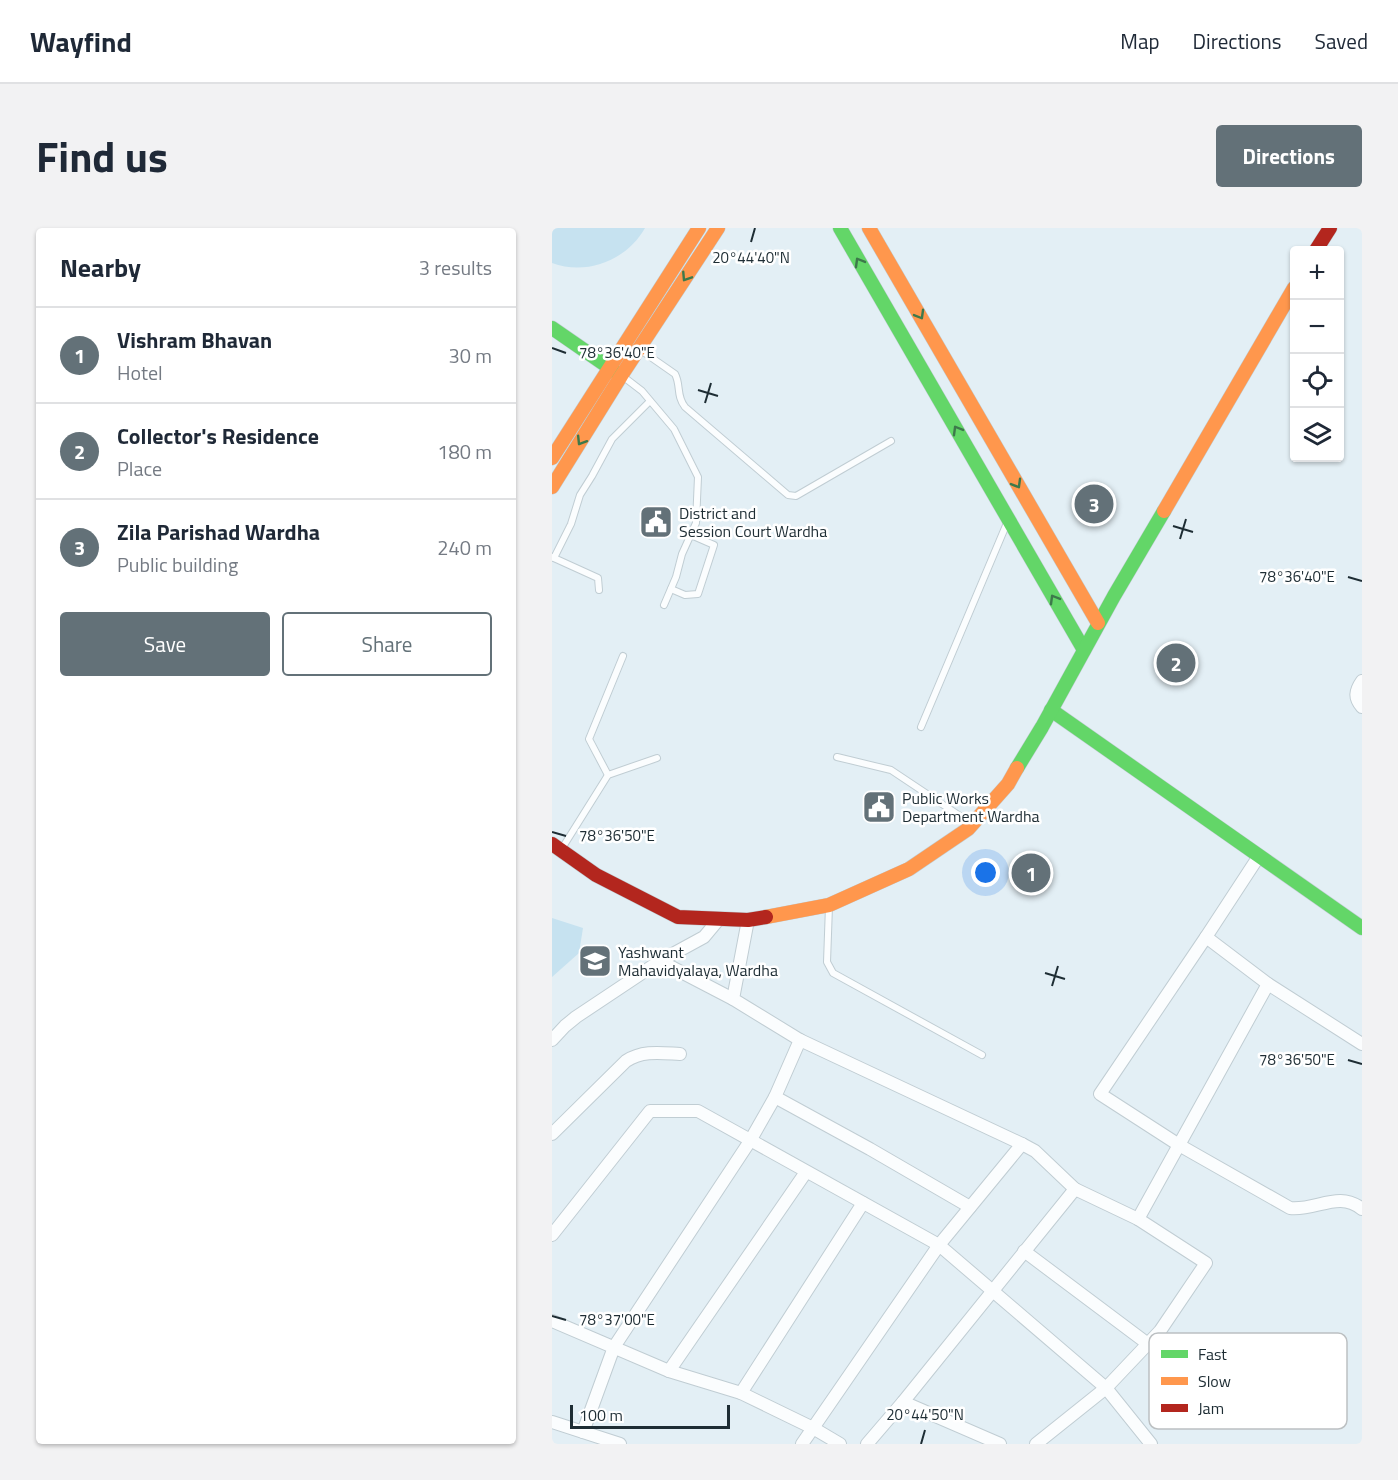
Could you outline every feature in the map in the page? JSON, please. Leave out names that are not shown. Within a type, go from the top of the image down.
[{"type":"main road","points":[[552,458],[699,228]]},
{"type":"main road","points":[[552,487],[621,376],[718,228]]},
{"type":"main road","points":[[840,228],[1084,650]]},
{"type":"main road","points":[[869,228],[1098,623]]},
{"type":"main road","points":[[1319,246],[1330,228]]},
{"type":"main road","points":[[556,848],[596,875],[678,917],[748,920],[830,905],[909,869],[968,828],[1008,784],[1098,623],[1290,295]]},
{"type":"main road","points":[[552,328],[621,376]]},
{"type":"main road","points":[[1051,710],[1362,928]]},
{"type":"street","points":[[1362,681],[1356,693],[1356,699],[1362,707]]},
{"type":"street","points":[[1259,856],[1100,1094],[1179,1145],[1290,1208],[1301,1209],[1340,1200],[1350,1201],[1362,1209]]},
{"type":"street","points":[[552,1040],[576,1017],[660,962],[704,937],[719,919]]},
{"type":"street","points":[[733,999],[748,920]]},
{"type":"street","points":[[1206,937],[1268,984],[1362,1044]]},
{"type":"street","points":[[660,962],[733,999],[800,1040],[1035,1151],[1075,1189],[1138,1219],[1206,1263],[1158,1333]]},
{"type":"street","points":[[1138,1219],[1268,984]]},
{"type":"street","points":[[583,1432],[614,1347],[750,1141],[775,1097],[800,1040]]},
{"type":"street","points":[[552,1134],[633,1056],[646,1053],[680,1054]]},
{"type":"street","points":[[775,1097],[970,1207]]},
{"type":"street","points":[[552,1234],[650,1111],[698,1111],[939,1245],[1106,1388],[1151,1444]]},
{"type":"street","points":[[802,1444],[939,1245],[1022,1144]]},
{"type":"street","points":[[669,1371],[806,1172]]},
{"type":"street","points":[[867,1444],[1075,1189]]},
{"type":"street","points":[[741,1392],[863,1203]]},
{"type":"street","points":[[1024,1251],[1148,1344],[1106,1388],[1036,1444]]},
{"type":"street","points":[[552,1322],[669,1371],[741,1392],[840,1444]]},
{"type":"street","points":[[903,1402],[1000,1444]]},
{"type":"street","points":[[552,1422],[620,1444]]},
{"type":"lane","points":[[639,349],[675,374],[679,400],[685,407],[788,495],[796,496],[891,441]]},
{"type":"lane","points":[[621,376],[628,379],[674,429],[698,477],[696,523],[664,605]]},
{"type":"lane","points":[[599,590],[598,578],[553,558],[572,524],[580,495],[612,440],[650,401]]},
{"type":"lane","points":[[921,727],[1008,519]]},
{"type":"lane","points":[[671,589],[685,595],[698,594],[714,545],[691,535]]},
{"type":"lane","points":[[608,775],[589,739],[623,656]]},
{"type":"lane","points":[[837,757],[891,770],[963,818],[974,822]]},
{"type":"lane","points":[[556,848],[608,775],[657,758]]},
{"type":"lane","points":[[830,905],[827,962],[833,973],[982,1055]]},
{"type":"shaded area","points":[[552,228],[645,228],[628,249],[617,257],[579,268],[552,263]]},
{"type":"shaded area","points":[[552,918],[583,928],[579,953],[552,977]]},
{"type":"traffic: fast","points":[[840,228],[1084,650]]},
{"type":"traffic: fast","points":[[552,328],[620,375]]},
{"type":"traffic: fast","points":[[1017,768],[1164,511]]},
{"type":"traffic: fast","points":[[1051,710],[1362,928]]},
{"type":"traffic: slow","points":[[552,458],[699,228]]},
{"type":"traffic: slow","points":[[552,487],[621,376],[718,228]]},
{"type":"traffic: slow","points":[[869,228],[1098,623]]},
{"type":"traffic: slow","points":[[1164,511],[1290,295]]},
{"type":"traffic: slow","points":[[766,917],[829,905],[909,869],[968,829],[1008,784],[1017,768]]},
{"type":"traffic: jam","points":[[1319,246],[1330,228]]},
{"type":"traffic: jam","points":[[552,844],[596,875],[678,917],[748,920],[766,917]]},
{"type":"place","name":"Zila Parishad Wardha","points":[[1094,504]]},
{"type":"place","name":"District and Session Court Wardha","points":[[656,522]]},
{"type":"place","name":"Collector's Residence","points":[[1176,663]]},
{"type":"place","name":"Public Works Department Wardha","points":[[879,807]]},
{"type":"place","name":"Vishram Bhavan","points":[[1031,873]]},
{"type":"place","name":"Yashwant Mahavidyalaya, Wardha","points":[[595,961]]}]
